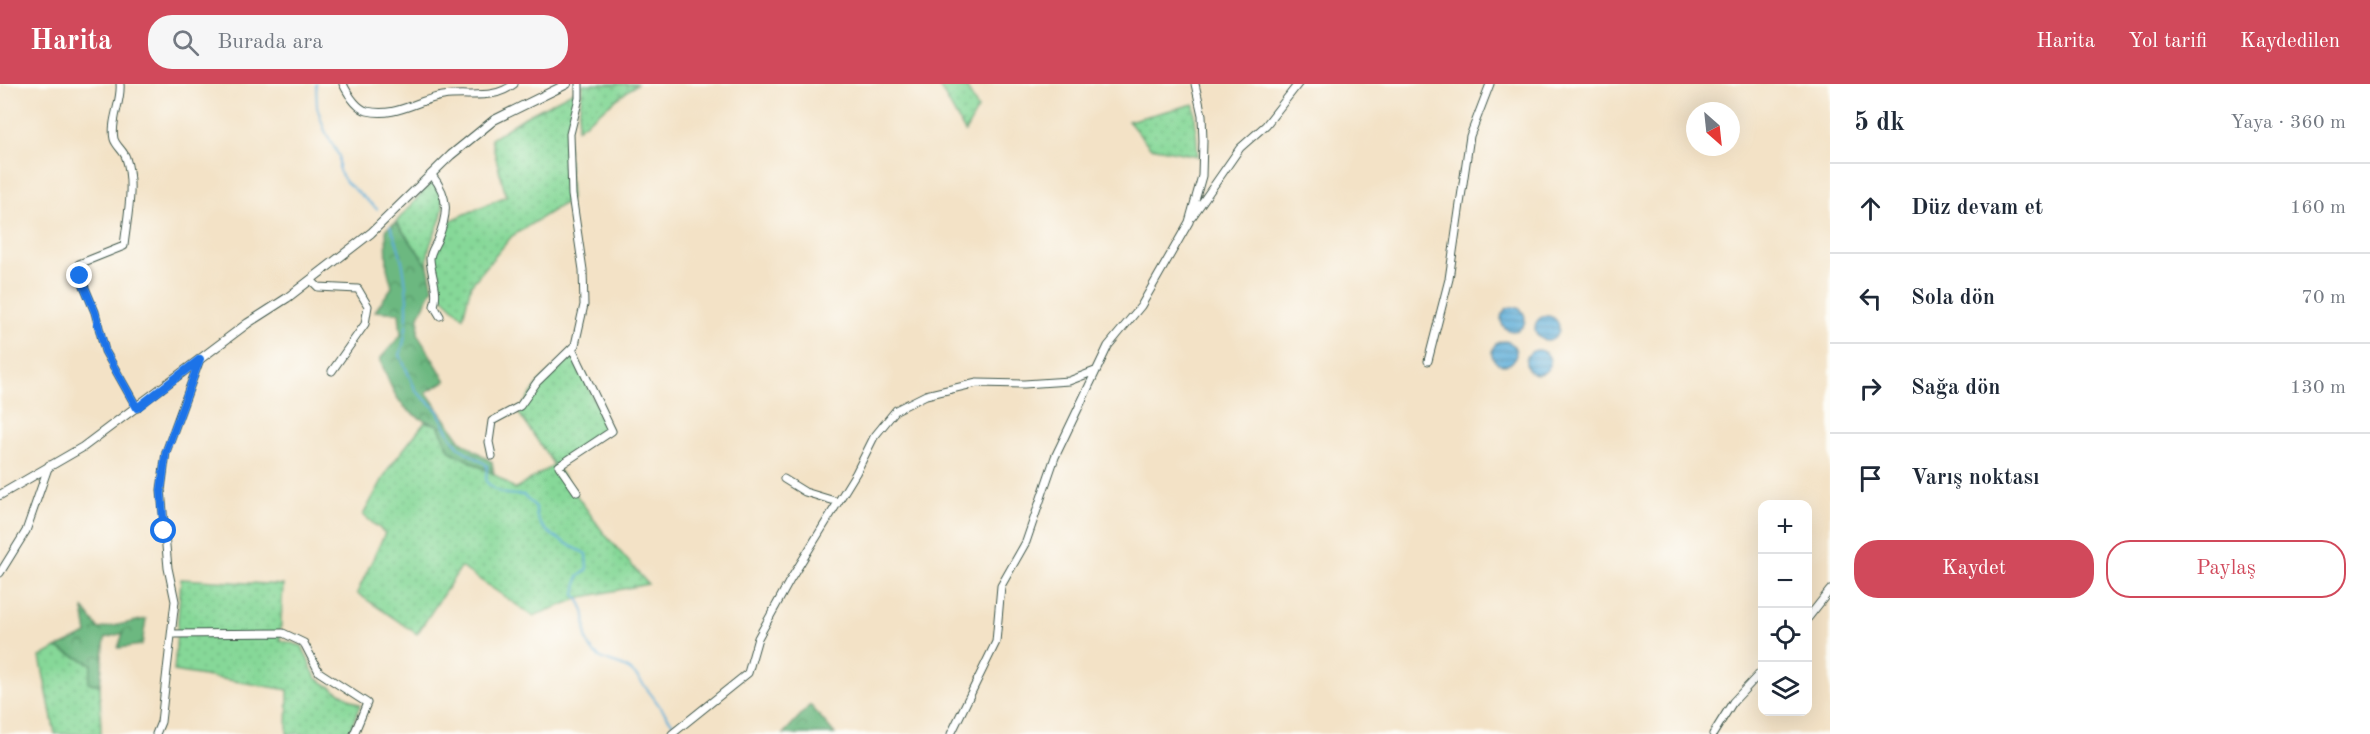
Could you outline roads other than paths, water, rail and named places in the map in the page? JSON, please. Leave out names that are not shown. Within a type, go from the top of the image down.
[{"type":"street","points":[[120,84],[121,93],[117,104],[114,139],[126,156],[129,174],[124,246],[79,264],[80,276],[95,312],[105,351],[137,408]]},
{"type":"street","points":[[343,84],[349,97],[364,111],[391,114],[442,96],[480,96],[506,90],[514,84]]},
{"type":"street","points":[[0,495],[83,447],[200,359],[311,280],[371,233],[494,120],[567,84]]},
{"type":"street","points":[[492,456],[489,442],[492,421],[520,406],[537,382],[575,345],[584,305],[583,270],[572,195],[570,134],[579,98],[579,84]]},
{"type":"street","points":[[1189,222],[1202,176],[1202,115],[1195,84]]},
{"type":"street","points":[[951,734],[996,642],[1001,586],[1026,542],[1055,457],[1108,346],[1141,306],[1189,222],[1240,148],[1266,125],[1298,84]]},
{"type":"street","points":[[1428,361],[1449,279],[1470,136],[1490,84]]},
{"type":"street","points":[[432,175],[444,190],[447,208],[429,256],[437,297],[434,306],[440,316]]},
{"type":"street","points":[[311,280],[318,287],[358,289],[368,306],[365,324],[332,371]]},
{"type":"street","points":[[572,348],[612,431],[559,466],[577,492]]},
{"type":"street","points":[[156,734],[161,722],[175,601],[168,568],[161,490],[166,452],[200,359]]},
{"type":"street","points":[[672,734],[748,672],[758,638],[874,437],[896,410],[926,395],[977,383],[1024,384],[1069,381],[1095,371]]},
{"type":"street","points":[[0,573],[26,531],[50,465]]},
{"type":"street","points":[[784,479],[805,492],[838,502]]},
{"type":"street","points":[[1812,613],[1830,590]]},
{"type":"street","points":[[172,634],[283,633],[304,643],[319,672],[367,703],[354,734]]},
{"type":"street","points":[[1713,734],[1733,702],[1758,675]]},
{"type":"water","points":[[1513,307],[1522,310],[1525,319],[1522,328],[1513,331],[1504,328],[1501,319],[1504,310]]},
{"type":"water","points":[[1547,316],[1556,319],[1559,328],[1556,337],[1547,340],[1538,337],[1535,328],[1538,319]]},
{"type":"water","points":[[1504,341],[1509,342],[1515,348],[1515,358],[1509,364],[1504,365],[1499,364],[1493,358],[1492,353],[1493,348],[1499,342]]},
{"type":"water","points":[[1538,350],[1546,354],[1550,362],[1546,370],[1538,374],[1530,370],[1526,362],[1530,354]]},
{"type":"waterway","points":[[316,84],[317,107],[325,131],[339,156],[339,171],[346,182],[377,209]]},
{"type":"waterway","points":[[390,226],[401,255],[406,290],[406,324],[400,355],[416,391],[437,410],[451,437],[461,449],[487,465],[486,481],[494,489],[502,493],[523,495],[536,507],[540,523],[546,530],[586,554],[587,570],[578,577],[575,595],[584,610],[586,635],[590,647],[603,659],[630,670],[647,688],[674,725]]}]
